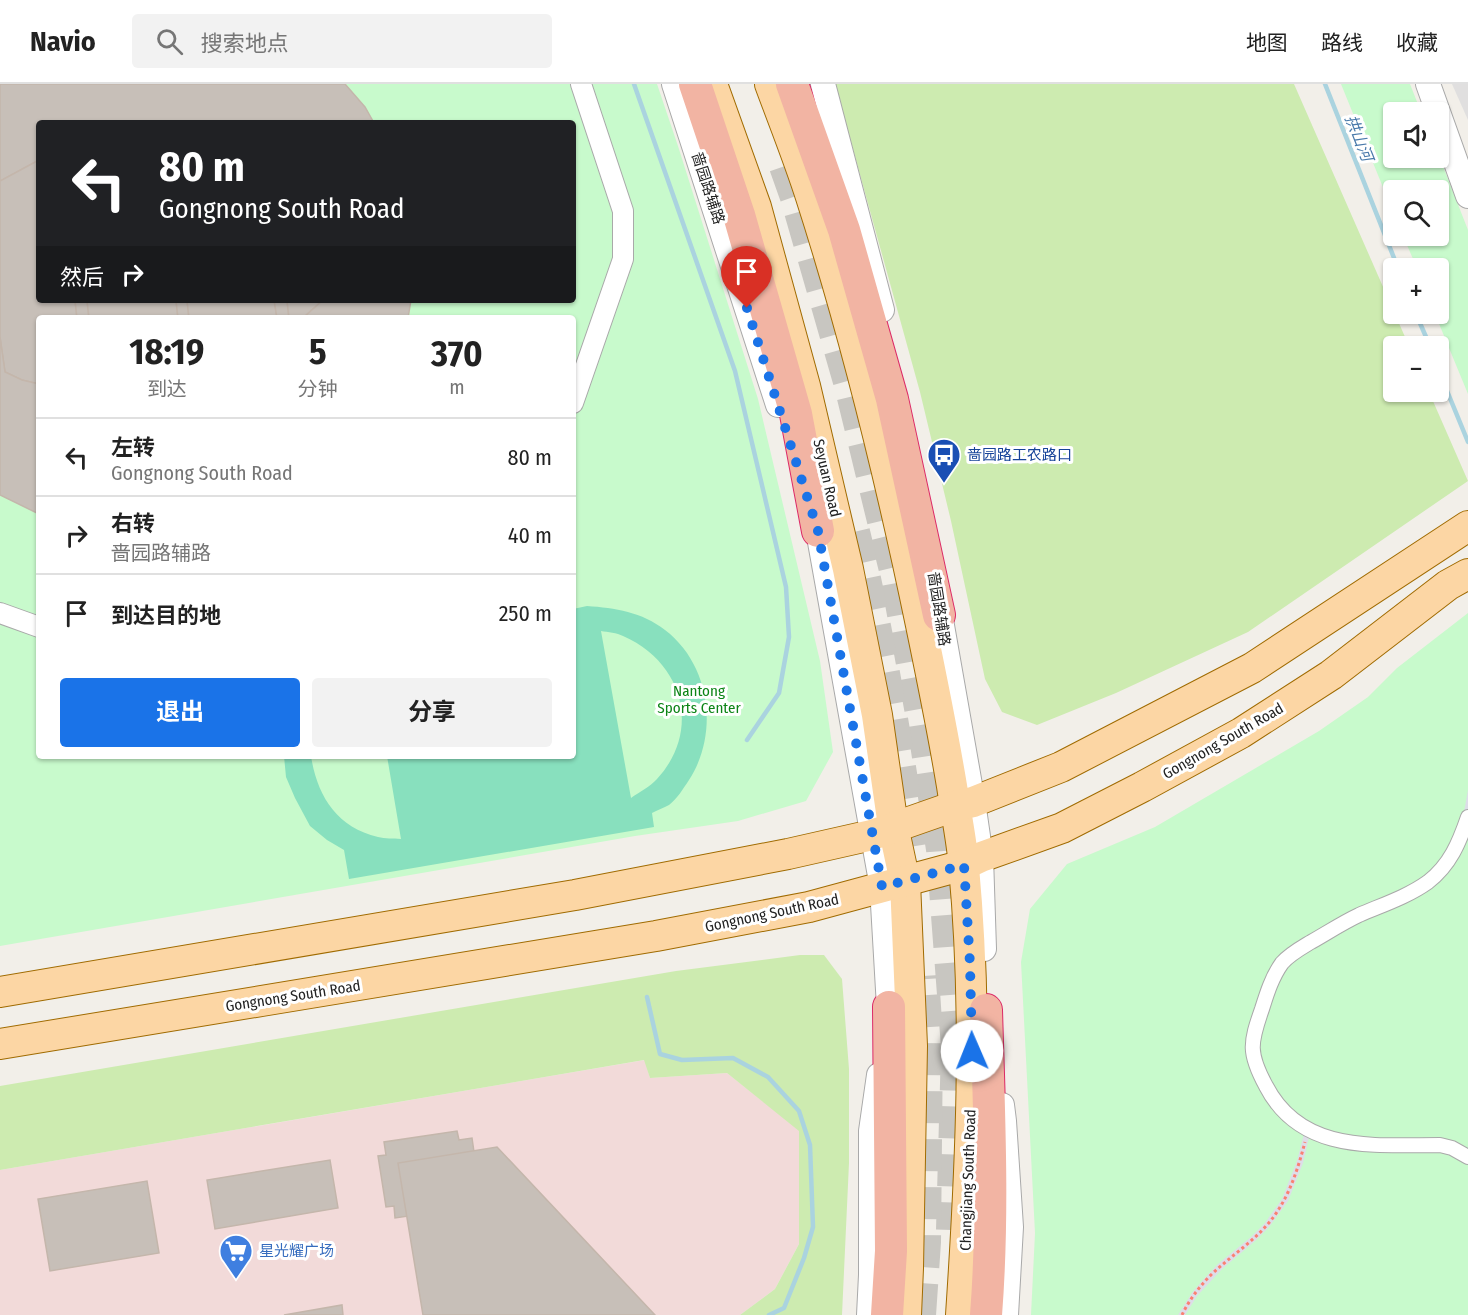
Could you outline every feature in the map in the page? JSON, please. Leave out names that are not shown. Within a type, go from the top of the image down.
[{"type":"highway","points":[[695,84],[739,215],[796,414],[818,531]]},
{"type":"highway","points":[[792,84],[844,230],[892,399],[939,615]]},
{"type":"highway","points":[[887,1315],[891,1251],[889,1007]]},
{"type":"highway","points":[[986,1010],[991,1171],[986,1315]]},
{"type":"main road","name":"Seyuan Road","points":[[712,84],[756,207],[805,386],[852,592],[877,716],[882,830],[893,884]]},
{"type":"main road","points":[[770,84],[810,195],[860,362],[903,535],[941,719],[964,804],[973,861]]},
{"type":"main road","points":[[0,992],[575,895],[788,854],[882,830],[964,804],[1061,767],[1252,668],[1468,526]]},
{"type":"main road","name":"Gongnong South Road","points":[[0,1044],[656,936],[809,907],[973,861],[1062,828],[1241,733],[1331,675],[1448,585],[1468,574]]},
{"type":"main road","name":"Changjiang South Road","points":[[961,1315],[967,1220],[972,1051],[970,964],[973,861]]},
{"type":"main road","points":[[893,884],[912,1046],[906,1315]]},
{"type":"street","points":[[576,394],[623,259],[624,211],[581,84]]},
{"type":"street","name":"啬园路辅路","points":[[674,84],[818,531],[882,830]]},
{"type":"street","name":"啬园路辅路","points":[[823,84],[916,440],[964,804]]},
{"type":"street","points":[[1428,84],[1468,196]]},
{"type":"street","points":[[0,613],[36,626]]},
{"type":"street","points":[[1468,817],[1462,835],[1448,862],[1429,881],[1398,899],[1356,916],[1294,952],[1283,962],[1274,976],[1253,1035],[1252,1050],[1255,1064],[1279,1107],[1292,1120],[1308,1129],[1334,1140],[1353,1144],[1440,1145],[1452,1148],[1468,1157]]},
{"type":"street","points":[[973,861],[986,1010],[1004,1121],[1011,1227],[1006,1315]]},
{"type":"street","points":[[868,1315],[871,1275],[870,1131],[889,1007],[893,884]]},
{"type":"path","points":[[1182,1315],[1204,1282],[1267,1225],[1285,1200],[1300,1162],[1308,1129]]},
{"type":"shaded area","points":[[1452,84],[1468,84],[1468,120]]},
{"type":"shaded area","points":[[1468,790],[1468,836],[1453,865],[1432,886],[1416,897],[1341,931],[1297,957],[1279,979],[1259,1036],[1258,1049],[1261,1062],[1283,1103],[1296,1115],[1315,1126],[1336,1135],[1354,1138],[1440,1139],[1468,1150],[1468,1164],[1439,1151],[1352,1150],[1332,1146],[1309,1137],[1303,1163],[1288,1201],[1269,1227],[1222,1269],[1197,1296],[1185,1315],[1178,1315],[1192,1293],[1218,1264],[1265,1223],[1282,1199],[1297,1161],[1304,1134],[1288,1125],[1274,1110],[1261,1091],[1246,1050],[1247,1034],[1269,973],[1279,958],[1290,948],[1354,911],[1410,887],[1435,867],[1444,858],[1456,833],[1464,812]]},
{"type":"shaded area","name":"星光耀广场","points":[[645,1060],[650,1078],[727,1073],[799,1130],[799,1244],[775,1289],[740,1315],[0,1315],[0,1170]]},
{"type":"green space","name":"Nantong Sports Center","points":[[0,84],[657,84],[758,399],[820,661],[833,752],[806,801],[738,821],[635,836],[0,946]]},
{"type":"green space","points":[[835,84],[1294,84],[1383,287],[1383,324],[1399,324],[1405,336],[1383,336],[1383,402],[1433,402],[1468,481],[1248,632],[1116,693],[1037,725],[1002,712],[985,679],[920,392]]},
{"type":"green space","points":[[1341,84],[1410,84],[1417,102],[1383,102],[1383,168],[1444,168],[1448,180],[1383,180],[1383,187]]},
{"type":"green space","points":[[1449,182],[1468,230],[1468,394],[1449,348],[1449,336],[1444,336],[1439,324],[1449,324],[1449,258],[1413,258],[1407,246],[1449,246]]},
{"type":"green space","points":[[587,606],[618,610],[647,619],[665,630],[692,662],[701,681],[706,701],[707,722],[704,742],[698,762],[680,794],[669,805],[652,813],[654,827],[349,879],[344,850],[310,826],[286,777],[284,759],[312,759],[318,784],[324,796],[340,817],[351,826],[378,837],[401,839],[388,759],[576,759],[576,608]],"holes":[[[601,631],[621,635],[644,648],[660,662],[672,680],[679,699],[682,719],[679,740],[671,760],[654,782],[631,798]]]},
{"type":"green space","points":[[1468,613],[1468,1315],[1031,1315],[1035,1233],[1021,962],[1030,909],[1067,864],[1155,827],[1319,731],[1368,697],[1397,668]]},
{"type":"green space","points":[[800,955],[824,955],[842,979],[849,1069],[849,1163],[842,1315],[740,1315],[775,1289],[799,1244],[799,1131],[727,1073],[650,1078],[644,1060],[0,1170],[0,1086],[676,971]]},
{"type":"building","points":[[0,84],[345,84],[365,107],[372,120],[36,120],[36,162],[0,181]]},
{"type":"building","points":[[36,162],[36,303],[75,303],[77,315],[36,315],[36,383],[5,372],[0,337],[0,181]]},
{"type":"building","points":[[75,303],[87,303],[89,315],[77,315]]},
{"type":"building","points":[[87,303],[176,303],[178,315],[89,315]]},
{"type":"building","points":[[176,303],[187,303],[189,315],[178,315]]},
{"type":"building","points":[[187,303],[274,303],[276,315],[189,315]]},
{"type":"building","points":[[274,303],[287,303],[289,315],[276,315]]},
{"type":"building","points":[[287,303],[320,303],[306,315],[289,315]]},
{"type":"building","points":[[320,303],[410,303],[408,315],[306,315]]},
{"type":"building","points":[[0,337],[5,372],[36,383],[36,513],[0,495]]},
{"type":"building","points":[[457,1131],[459,1140],[472,1138],[480,1194],[469,1196],[470,1207],[395,1218],[394,1206],[386,1207],[378,1156],[386,1155],[384,1142]]},
{"type":"building","points":[[497,1147],[655,1315],[423,1315],[398,1163]]},
{"type":"building","points":[[330,1160],[338,1208],[215,1229],[207,1180]]},
{"type":"building","points":[[147,1181],[159,1253],[50,1271],[38,1199]]},
{"type":"building","points":[[342,1305],[343,1315],[284,1315]]},
{"type":"waterway","points":[[634,84],[735,371],[786,587],[789,637],[779,693],[747,740]]},
{"type":"waterway","name":"拱山河","points":[[1325,84],[1394,258]]},
{"type":"waterway","name":"拱山河","points":[[1420,324],[1426,336]]},
{"type":"waterway","name":"拱山河","points":[[1449,396],[1468,442]]},
{"type":"waterway","points":[[647,997],[660,1054],[682,1060],[733,1058],[768,1077],[799,1111],[810,1145],[813,1227],[804,1258],[784,1308],[769,1315]]},
{"type":"tunnel","points":[[785,166],[850,385],[895,570],[923,724],[942,849],[957,1047],[952,1230]]},
{"type":"tunnel","points":[[854,532],[873,614],[888,697],[915,864],[916,884]]},
{"type":"tunnel","points":[[920,1315],[925,1242],[927,1037],[923,976]]},
{"type":"place","name":"啬园路工农路口","points":[[944,484]]},
{"type":"place","name":"星光耀广场","points":[[236,1280]]},
{"type":"route","points":[[747,308],[818,531],[882,887],[964,865],[972,1051]]}]
